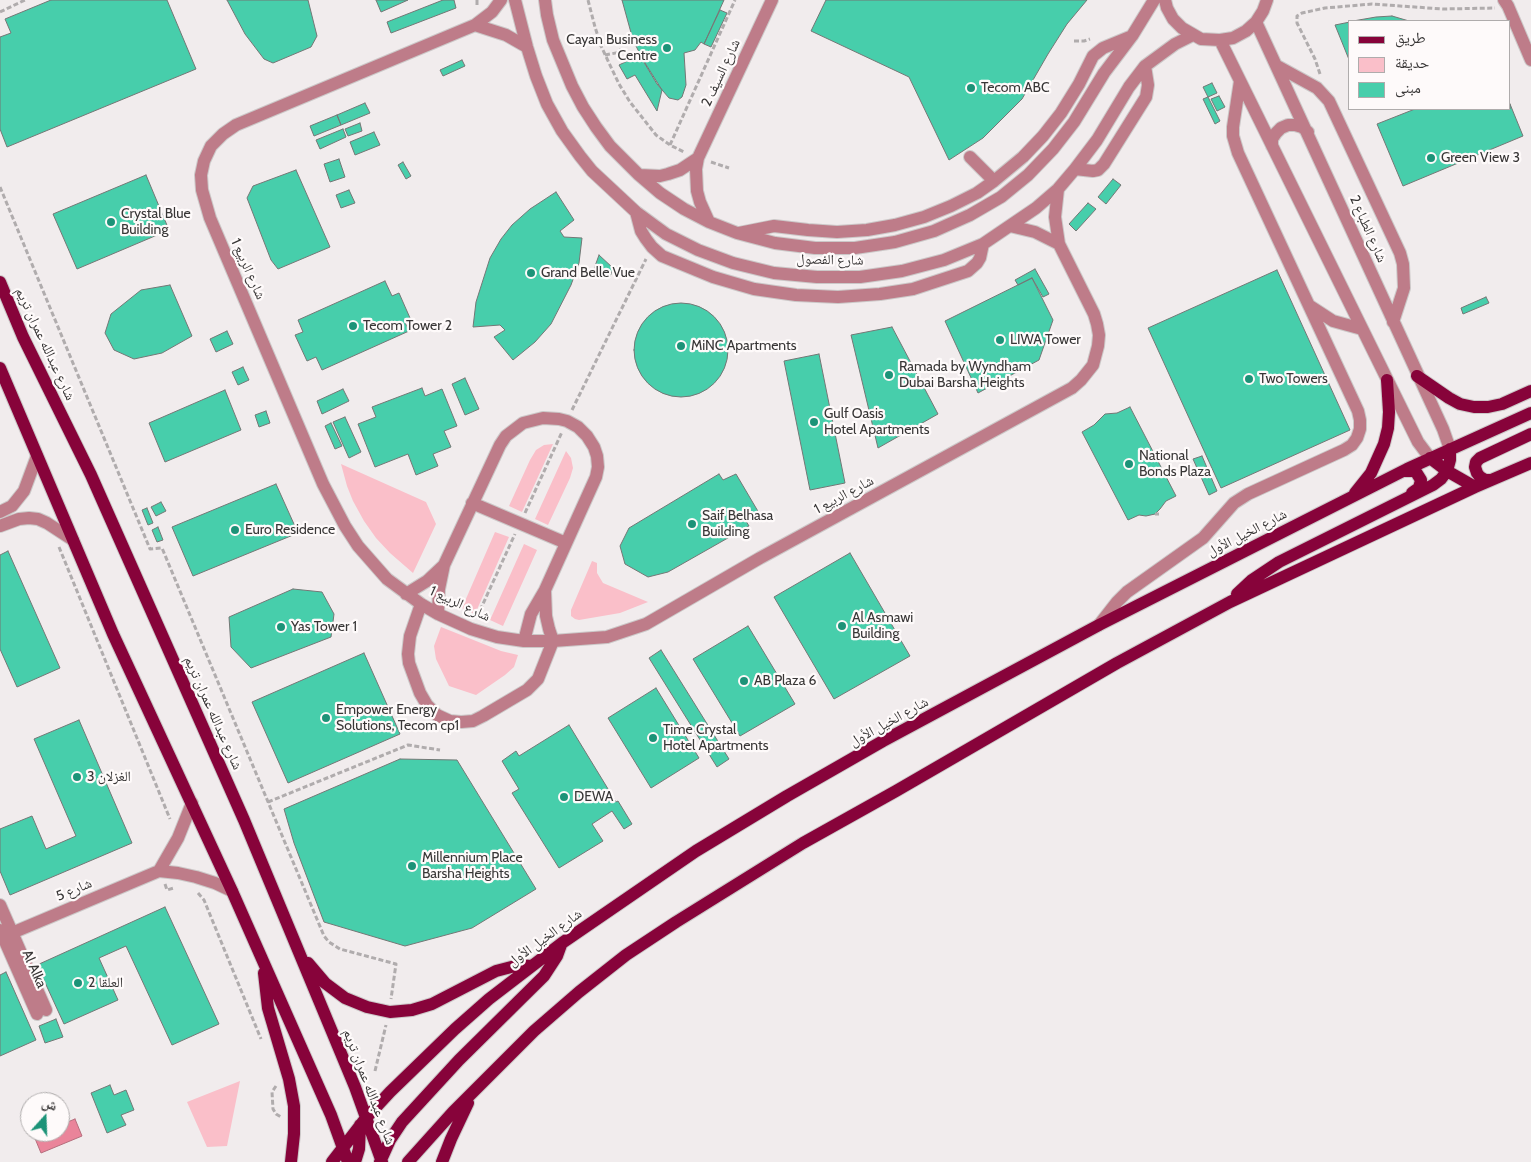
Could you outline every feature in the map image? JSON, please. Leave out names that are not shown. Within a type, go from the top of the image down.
[{"type":"main road","name":"شارع عبدالله عمران تريم","points":[[0,282],[35,363],[91,475],[244,820],[355,1087],[363,1122],[381,1161]]},
{"type":"main road","points":[[0,368],[138,690],[192,803],[264,963],[344,1148],[348,1162]]},
{"type":"main road","points":[[1417,376],[1438,392],[1460,404],[1474,406],[1488,407],[1502,404],[1531,391]]},
{"type":"main road","points":[[1351,497],[1371,473],[1384,444],[1389,412],[1387,380]]},
{"type":"main road","name":"شارع الخيل الأول","points":[[332,1162],[363,1122],[422,1059],[455,1028],[562,943],[696,851],[883,741],[1099,625],[1430,458],[1531,413]]},
{"type":"main road","points":[[1491,480],[1485,480],[1480,477],[1475,468],[1476,462],[1480,458],[1531,434]]},
{"type":"main road","points":[[1230,602],[1252,580],[1279,562],[1433,485],[1447,471],[1450,449]]},
{"type":"main road","points":[[1430,458],[1447,471],[1475,487]]},
{"type":"main road","points":[[408,1162],[453,1112],[534,1031],[626,955],[676,922],[803,843],[1117,663],[1230,602],[1475,487],[1531,463]]},
{"type":"main road","points":[[1404,471],[1416,472],[1421,480],[1419,488],[1406,498]]},
{"type":"main road","points":[[381,1161],[390,1140],[402,1122],[472,1047],[544,976],[557,956],[562,943]]},
{"type":"main road","points":[[300,954],[326,983],[345,998],[367,1008],[390,1012],[412,1010],[432,1004],[501,969],[519,965],[531,966]]},
{"type":"main road","points":[[264,963],[268,1008],[290,1079],[294,1106],[294,1134],[290,1162]]},
{"type":"main road","points":[[442,1162],[463,1112],[477,1088]]},
{"type":"main road","points":[[356,1162],[363,1122]]},
{"type":"street","name":"شارع الربيع 1","points":[[501,0],[492,12],[475,25],[236,125],[222,134],[212,146],[204,161],[201,175],[202,190],[210,218],[334,506],[345,526],[372,563],[387,579],[421,604],[471,629],[524,641],[553,642],[607,637],[646,624],[754,561],[1072,388],[1093,365],[1099,335],[1098,324],[1094,314],[1059,244],[1054,216],[1058,189]]},
{"type":"street","name":"شارع الفصول","points":[[515,0],[527,47],[547,104],[562,131],[592,171],[636,212],[666,234],[707,253],[733,262],[774,272],[817,277],[860,277],[902,271],[944,260],[983,244],[1036,208],[1058,189],[1097,140],[1129,87],[1145,66],[1175,44],[1193,35]]},
{"type":"street","name":"شارع الفصول","points":[[545,0],[554,40],[572,86],[583,107],[610,146],[639,175],[660,193],[684,209],[709,222],[736,233],[775,243],[815,248],[855,248],[903,240],[934,231],[970,215],[1000,197],[1028,175],[1053,150],[1074,122],[1104,73],[1132,36],[1154,0]]},
{"type":"street","name":"شارع السيف 2","points":[[709,222],[697,191],[696,169],[698,158],[772,0]]},
{"type":"street","points":[[1164,0],[1173,19],[1182,28],[1201,39],[1220,40],[1233,38],[1246,31],[1256,22],[1267,0]]},
{"type":"street","points":[[1507,2],[1531,60]]},
{"type":"street","name":"شارع الطباع 2","points":[[1256,22],[1443,429],[1450,449]]},
{"type":"street","points":[[475,25],[506,35],[527,47]]},
{"type":"street","points":[[736,233],[769,226],[837,232],[866,230],[924,217],[951,206],[977,192],[1023,157],[1061,113],[1079,84],[1089,62],[1097,52],[1132,36]]},
{"type":"street","points":[[1220,40],[1418,442],[1430,458]]},
{"type":"street","points":[[1075,170],[1098,170],[1104,164],[1146,97],[1148,84],[1145,66]]},
{"type":"street","points":[[1277,66],[1317,88],[1329,101],[1396,244],[1404,264],[1404,288],[1393,322]]},
{"type":"street","points":[[1099,625],[1107,613],[1127,592],[1203,538],[1228,508],[1240,498],[1344,450],[1352,445],[1360,429],[1358,411],[1235,145],[1232,127],[1240,81]]},
{"type":"street","points":[[1272,146],[1272,139],[1276,132],[1288,125],[1302,127],[1308,132]]},
{"type":"street","points":[[970,157],[994,180]]},
{"type":"street","points":[[639,175],[660,176],[668,174],[680,170],[698,158]]},
{"type":"street","points":[[636,212],[641,231],[652,247],[662,256],[713,277],[754,289],[796,295],[838,297],[913,289],[968,271],[980,258],[983,244]]},
{"type":"street","points":[[1010,226],[1035,232],[1059,244]]},
{"type":"street","points":[[1308,304],[1320,314],[1362,329]]},
{"type":"street","points":[[438,614],[439,589],[444,565],[472,503],[506,436],[523,423],[534,419],[551,418],[567,421],[578,427],[594,447],[598,467],[596,478],[546,590],[531,614],[524,641]]},
{"type":"street","points":[[0,512],[12,506],[24,491],[37,456]]},
{"type":"street","points":[[472,503],[566,543]]},
{"type":"street","points":[[0,526],[19,519],[38,519],[73,540]]},
{"type":"street","points":[[406,594],[426,581],[444,565]]},
{"type":"street","points":[[421,604],[410,636],[408,654],[409,663],[420,693],[427,705],[437,715],[450,721],[473,721],[528,690],[542,672],[553,642],[546,616],[546,590]]},
{"type":"street","points":[[192,803],[178,838],[159,871],[196,877],[232,891]]},
{"type":"street","name":"شارع 5","points":[[4,934],[159,871]]},
{"type":"street","name":"Al Alka","points":[[0,905],[4,934],[41,1012]]},
{"type":"path","points":[[0,12],[25,0]]},
{"type":"path","points":[[588,0],[605,55],[619,84],[630,102],[656,135],[670,145],[698,158],[729,168]]},
{"type":"path","points":[[670,145],[734,0]]},
{"type":"path","points":[[1329,101],[1315,59],[1297,23],[1296,20],[1299,14],[1348,5],[1393,5],[1450,10],[1489,9],[1507,2]]},
{"type":"path","points":[[1074,41],[1084,41],[1094,37]]},
{"type":"path","points":[[605,55],[621,52],[619,39]]},
{"type":"path","points":[[0,187],[150,549],[162,548],[324,936],[329,942],[340,949],[396,964],[390,1012],[375,1071]]},
{"type":"path","points":[[471,629],[567,421],[652,247]]},
{"type":"path","points":[[268,802],[408,745],[440,750]]},
{"type":"green space","points":[[553,444],[522,512],[509,506],[536,450],[544,445]]},
{"type":"green space","points":[[566,451],[571,458],[573,468],[548,525],[535,519]]},
{"type":"green space","points":[[341,464],[426,502],[436,524],[413,573],[390,553],[364,521],[353,501]]},
{"type":"green space","points":[[495,532],[509,537],[475,614],[462,608]]},
{"type":"green space","points":[[524,544],[537,550],[503,626],[490,620]]},
{"type":"green space","points":[[592,561],[597,563],[597,573],[603,583],[648,602],[620,613],[579,620],[575,619],[571,616],[571,610]]},
{"type":"green space","points":[[441,627],[501,651],[518,655],[514,667],[476,695],[449,686],[436,659],[434,646]]},
{"type":"green space","points":[[240,1081],[227,1146],[207,1147],[187,1102]]},
{"type":"shaded area","points":[[75,1119],[82,1136],[70,1141],[70,1121]]},
{"type":"shaded area","points":[[36,1142],[68,1142],[41,1153]]},
{"type":"building","points":[[51,0],[167,0],[196,69],[7,147],[0,129],[0,37],[11,33],[5,19]]},
{"type":"building","points":[[227,0],[308,0],[317,36],[311,47],[273,63],[264,59],[245,34]]},
{"type":"building","points":[[376,0],[408,0],[381,12]]},
{"type":"building","points":[[443,0],[454,0],[456,8],[391,33],[387,22]]},
{"type":"building","name":"Cayan Business Centre","points":[[622,0],[724,0],[704,44],[701,42],[695,50],[684,53],[686,85],[682,97],[678,100],[669,98],[657,84],[645,64],[633,40]]},
{"type":"building","name":"Tecom ABC","points":[[826,0],[1087,0],[1067,24],[1022,99],[983,138],[949,160],[909,77],[811,31]]},
{"type":"building","points":[[720,10],[727,13],[711,47],[704,44]]},
{"type":"building","points":[[1392,16],[1406,20],[1359,20]]},
{"type":"building","points":[[1348,22],[1348,57],[1335,25]]},
{"type":"building","points":[[640,55],[662,90],[657,111],[635,75],[627,79],[619,65]]},
{"type":"building","points":[[462,60],[465,66],[443,76],[440,70]]},
{"type":"building","points":[[1212,83],[1217,93],[1208,97],[1203,87]]},
{"type":"building","points":[[1219,96],[1225,107],[1217,111],[1211,99]]},
{"type":"building","points":[[1208,97],[1220,121],[1215,124],[1203,99]]},
{"type":"building","points":[[365,103],[370,113],[341,125],[337,115]]},
{"type":"building","name":"Green View 3","points":[[1511,106],[1523,136],[1403,186],[1377,124],[1412,110],[1511,110]]},
{"type":"building","points":[[337,115],[341,125],[314,136],[310,126]]},
{"type":"building","points":[[360,123],[362,131],[348,136],[345,129]]},
{"type":"building","points":[[343,129],[346,137],[320,149],[316,140]]},
{"type":"building","points":[[374,132],[380,145],[355,155],[350,142]]},
{"type":"building","points":[[339,159],[345,177],[330,182],[324,164]]},
{"type":"building","points":[[403,162],[411,176],[406,179],[398,165]]},
{"type":"building","points":[[296,170],[330,247],[278,269],[271,260],[247,198],[253,186]]},
{"type":"building","name":"Crystal Blue Building","points":[[146,175],[169,230],[77,269],[53,214]]},
{"type":"building","points":[[1113,179],[1121,185],[1106,204],[1098,197]]},
{"type":"building","points":[[349,190],[355,203],[341,208],[336,195]]},
{"type":"building","name":"Grand Belle Vue","points":[[556,192],[574,220],[560,231],[564,237],[582,238],[579,263],[571,285],[551,324],[535,342],[513,360],[494,337],[505,330],[500,325],[473,327],[476,302],[490,258],[501,239],[512,225],[530,209]]},
{"type":"building","points":[[1088,203],[1096,209],[1076,231],[1069,224]]},
{"type":"building","points":[[599,255],[613,268],[610,277],[594,269]]},
{"type":"building","points":[[1035,269],[1049,294],[1043,297],[1032,278],[1018,285],[1015,280]]},
{"type":"building","name":"Two Towers","points":[[1277,270],[1350,430],[1221,488],[1148,328]]},
{"type":"building","name":"LIWA Tower","points":[[1032,278],[1053,320],[1039,360],[978,393],[945,321]]},
{"type":"building","name":"Tecom Tower 2","points":[[385,281],[392,296],[399,293],[410,318],[404,320],[409,331],[322,370],[316,357],[307,361],[295,335],[303,332],[298,320]]},
{"type":"building","points":[[170,285],[192,336],[162,353],[134,359],[114,350],[105,333],[111,314],[141,290]]},
{"type":"building","points":[[1486,297],[1489,303],[1463,314],[1461,308]]},
{"type":"building","name":"MiNC Apartments","points":[[681,303],[699,307],[714,317],[724,332],[728,350],[724,368],[714,383],[699,393],[681,397],[663,393],[648,383],[638,368],[634,350],[638,332],[648,317],[663,307]]},
{"type":"building","name":"Ramada by Wyndham Dubai Barsha Heights","points":[[892,327],[938,414],[878,448],[851,335]]},
{"type":"building","points":[[227,331],[233,344],[216,352],[210,339]]},
{"type":"building","name":"Gulf Oasis Hotel Apartments","points":[[819,354],[845,483],[810,490],[784,361]]},
{"type":"building","points":[[243,367],[249,380],[238,385],[232,372]]},
{"type":"building","points":[[465,378],[479,409],[465,415],[452,384]]},
{"type":"building","points":[[422,388],[425,396],[442,389],[457,426],[444,431],[451,447],[433,454],[438,466],[416,475],[408,454],[375,467],[358,424],[376,417],[372,407]]},
{"type":"building","points":[[343,389],[349,401],[322,414],[317,401]]},
{"type":"building","points":[[225,390],[241,430],[165,462],[149,423]]},
{"type":"building","name":"National Bonds Plaza","points":[[1130,407],[1176,496],[1166,501],[1155,514],[1139,515],[1128,520],[1082,432],[1094,425],[1105,414],[1117,413]]},
{"type":"building","points":[[266,411],[270,423],[259,427],[255,415]]},
{"type":"building","points":[[345,417],[361,452],[349,458],[333,422]]},
{"type":"building","points":[[331,423],[342,446],[335,449],[325,426]]},
{"type":"building","points":[[1202,456],[1217,491],[1209,495],[1193,459]]},
{"type":"building","name":"Saif Belhasa Building","points":[[719,474],[723,480],[736,474],[759,513],[746,521],[749,526],[668,572],[648,577],[625,564],[620,546],[629,528]]},
{"type":"building","name":"Euro Residence","points":[[276,484],[298,533],[193,576],[172,527]]},
{"type":"building","points":[[161,502],[166,511],[156,516],[151,507]]},
{"type":"building","points":[[147,508],[153,523],[148,525],[142,510]]},
{"type":"building","points":[[158,527],[163,540],[157,542],[152,530]]},
{"type":"building","points":[[8,551],[60,668],[17,687],[0,649],[0,555]]},
{"type":"building","name":"Al Asmawi Building","points":[[850,553],[910,656],[834,699],[774,597]]},
{"type":"building","name":"Yas Tower 1","points":[[293,589],[322,592],[334,614],[331,637],[251,668],[231,647],[229,617]]},
{"type":"building","name":"AB Plaza 6","points":[[748,626],[795,704],[740,736],[693,659]]},
{"type":"building","points":[[661,650],[729,759],[717,767],[649,658]]},
{"type":"building","name":"Empower Energy Solutions, Tecom cp1","points":[[364,653],[400,734],[288,783],[252,702]]},
{"type":"building","name":"Time Crystal Hotel Apartments","points":[[656,688],[699,758],[651,788],[608,718]]},
{"type":"building","name":"الغزلان 3","points":[[79,720],[132,843],[10,895],[0,871],[0,829],[32,816],[46,849],[76,836],[34,739]]},
{"type":"building","name":"DEWA","points":[[569,725],[616,802],[618,801],[632,824],[624,829],[612,811],[592,824],[603,841],[559,868],[512,793],[519,789],[502,761],[516,751],[519,756]]},
{"type":"building","name":"Millennium Place Barsha Heights","points":[[400,759],[457,760],[536,889],[472,928],[405,946],[324,922],[294,843],[284,809]]},
{"type":"building","name":"العلقا 2","points":[[165,907],[219,1024],[172,1045],[126,946],[99,958],[118,1000],[64,1024],[37,965]]},
{"type":"building","points":[[6,972],[36,1040],[0,1056],[0,975]]},
{"type":"building","points":[[56,1019],[63,1037],[45,1043],[39,1026]]},
{"type":"building","points":[[110,1085],[114,1095],[126,1090],[134,1110],[121,1115],[126,1125],[107,1133],[91,1093]]},
{"type":"place","name":"Cayan Business Centre","points":[[667,48]]},
{"type":"place","name":"Tecom ABC","points":[[971,88]]},
{"type":"place","name":"Green View 3","points":[[1431,158]]},
{"type":"place","name":"Crystal Blue Building","points":[[111,222]]},
{"type":"place","name":"Grand Belle Vue","points":[[531,273]]},
{"type":"place","name":"Tecom Tower 2","points":[[353,326]]},
{"type":"place","name":"LIWA Tower","points":[[1000,340]]},
{"type":"place","name":"MiNC Apartments","points":[[681,346]]},
{"type":"place","name":"Ramada by Wyndham Dubai Barsha Heights","points":[[889,375]]},
{"type":"place","name":"Two Towers","points":[[1249,379]]},
{"type":"place","name":"Gulf Oasis Hotel Apartments","points":[[814,422]]},
{"type":"place","name":"National Bonds Plaza","points":[[1129,464]]},
{"type":"place","name":"Saif Belhasa Building","points":[[692,524]]},
{"type":"place","name":"Euro Residence","points":[[235,530]]},
{"type":"place","name":"Al Asmawi Building","points":[[842,626]]},
{"type":"place","name":"Yas Tower 1","points":[[281,627]]},
{"type":"place","name":"AB Plaza 6","points":[[744,681]]},
{"type":"place","name":"Empower Energy Solutions, Tecom cp1","points":[[326,718]]},
{"type":"place","name":"Time Crystal Hotel Apartments","points":[[653,738]]},
{"type":"place","name":"الغزلان 3","points":[[77,777]]},
{"type":"place","name":"DEWA","points":[[564,797]]},
{"type":"place","name":"Millennium Place Barsha Heights","points":[[412,866]]},
{"type":"place","name":"العلقا 2","points":[[78,983]]}]
